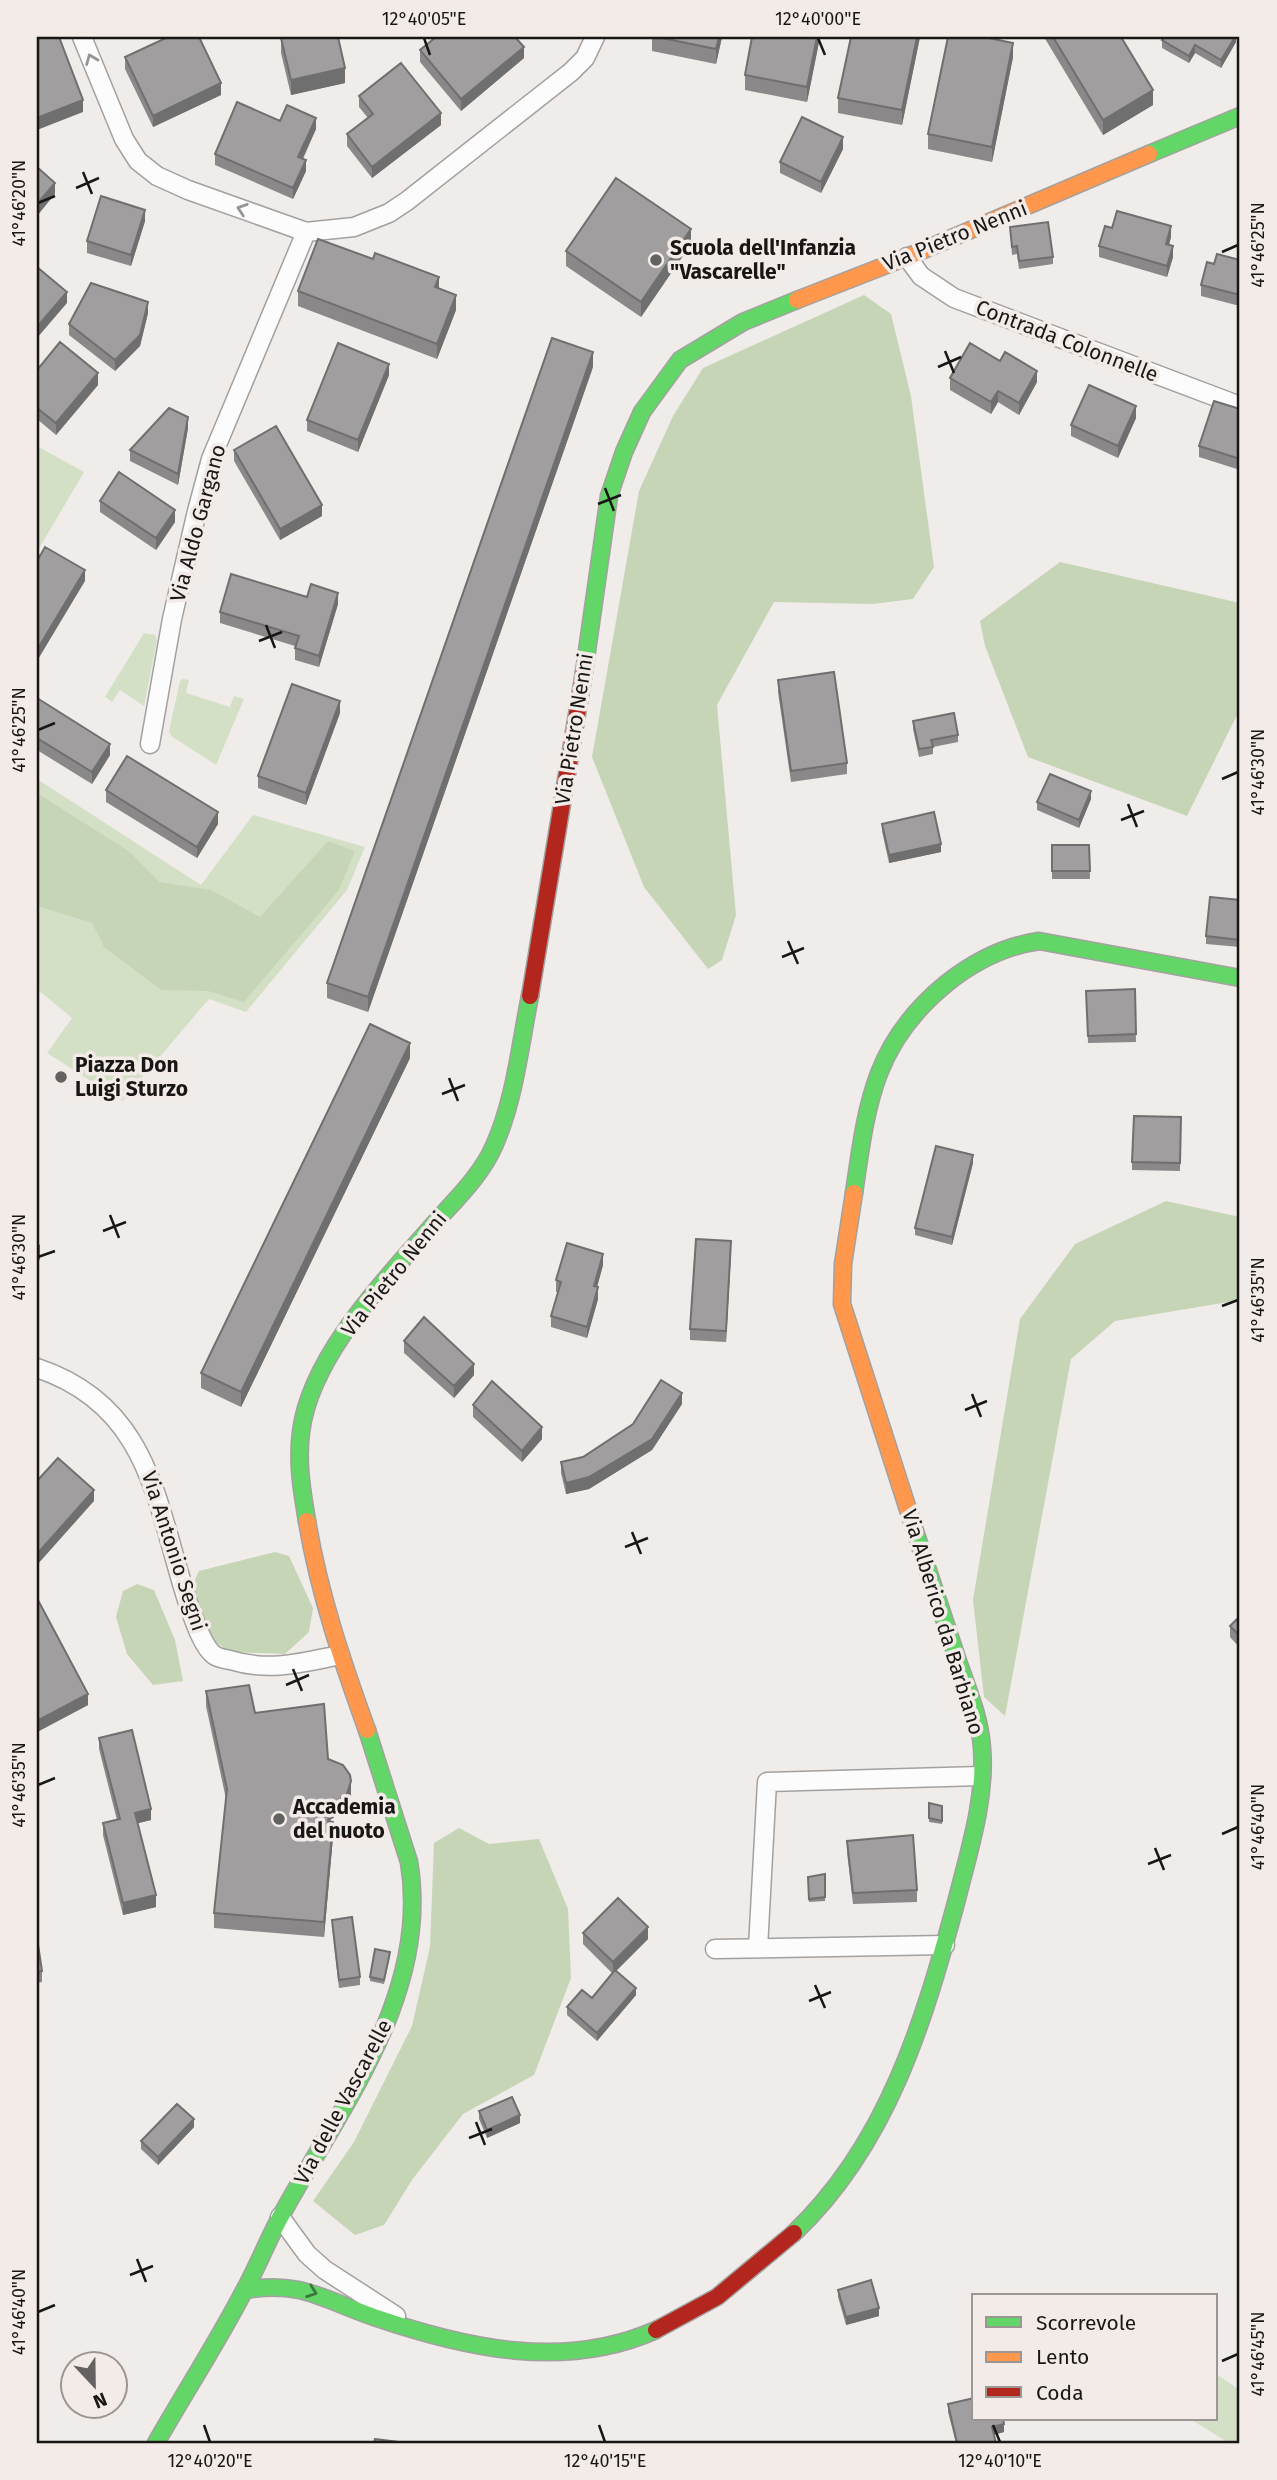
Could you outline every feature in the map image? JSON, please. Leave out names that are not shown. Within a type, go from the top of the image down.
[{"type":"street","points":[[82,37],[124,139],[138,161],[157,176],[188,190],[306,232],[354,228],[389,213],[407,201],[570,72],[585,58],[595,37]]},
{"type":"street","name":"Via Pietro Nenni","points":[[340,1655],[314,1563],[299,1472],[301,1430],[313,1385],[349,1325],[470,1183],[494,1147],[509,1102],[537,958],[583,677],[609,496],[624,452],[642,412],[680,360],[743,322],[907,257],[1240,116]]},
{"type":"street","name":"Via Aldo Gargano","points":[[150,744],[172,619],[211,459],[306,232]]},
{"type":"street","name":"Contrada Colonnelle","points":[[907,257],[921,276],[954,298],[1240,406]]},
{"type":"street","name":"Via Alberico da Barbiano","points":[[245,2290],[273,2285],[301,2288],[355,2310],[419,2331],[484,2346],[522,2352],[584,2350],[622,2343],[662,2329],[701,2307],[772,2254],[804,2225],[833,2191],[865,2146],[903,2073],[945,1945],[978,1815],[983,1759],[978,1721],[855,1350],[842,1302],[844,1262],[866,1110],[878,1070],[896,1034],[926,999],[972,965],[1003,948],[1022,943],[1040,941],[1240,978]]},
{"type":"street","name":"Via Antonio Segni","points":[[37,1368],[80,1389],[111,1413],[142,1457],[160,1504],[191,1613],[201,1637],[214,1655],[251,1667],[290,1666],[340,1655]]},
{"type":"street","name":"Via delle Vascarelle","points":[[156,2443],[245,2290],[280,2217],[376,2046],[402,1983],[411,1941],[412,1881],[405,1845],[340,1655]]},
{"type":"street","points":[[758,1948],[767,1782],[981,1776]]},
{"type":"street","points":[[715,1949],[945,1945]]},
{"type":"street","name":"Via Alberico da Barbiano","points":[[280,2217],[307,2254],[325,2270],[419,2331]]},
{"type":"green space","points":[[864,295],[891,314],[911,396],[934,567],[913,599],[873,604],[774,602],[717,705],[736,915],[722,960],[708,969],[644,887],[592,757],[639,491],[673,416],[703,368]]},
{"type":"green space","points":[[37,446],[84,472],[37,552]]},
{"type":"green space","points":[[1060,562],[1240,603],[1240,709],[1187,816],[1028,757],[985,646],[980,621]]},
{"type":"green space","points":[[144,633],[155,635],[157,640],[144,706],[120,690],[112,702],[105,697]]},
{"type":"green space","points":[[189,680],[186,693],[230,707],[234,696],[244,699],[216,765],[171,736],[169,731],[180,681]]},
{"type":"green space","points":[[37,779],[201,885],[253,815],[365,847],[347,890],[246,1012],[209,999],[122,1101],[47,1053],[72,1018],[37,989]]},
{"type":"green space","points":[[37,793],[130,852],[160,882],[211,890],[260,917],[328,841],[355,851],[339,890],[244,1002],[208,991],[161,990],[104,947],[92,923],[37,906]]},
{"type":"green space","points":[[1166,1201],[1240,1217],[1240,1300],[1115,1321],[1071,1359],[1005,1716],[984,1697],[973,1600],[1020,1319],[1075,1244]]},
{"type":"green space","points":[[275,1552],[289,1556],[313,1608],[309,1632],[285,1654],[230,1652],[214,1641],[199,1616],[192,1586],[199,1571]]},
{"type":"green space","points":[[137,1584],[154,1590],[175,1640],[183,1681],[153,1685],[127,1654],[116,1617],[123,1591]]},
{"type":"green space","points":[[459,1828],[489,1844],[539,1839],[568,1909],[571,1978],[534,2075],[463,2114],[412,2180],[384,2225],[355,2235],[313,2201],[354,2142],[412,2026],[430,1947],[434,1843]]},
{"type":"green space","points":[[1218,2375],[1240,2390],[1240,2443],[1229,2443],[1192,2420],[1218,2420]]},
{"type":"building","points":[[37,37],[59,37],[83,100],[37,118]]},
{"type":"building","points":[[168,37],[199,37],[221,83],[153,116],[125,57]]},
{"type":"building","points":[[338,37],[345,68],[291,80],[281,38]]},
{"type":"building","points":[[436,37],[515,37],[524,47],[461,99],[420,50]]},
{"type":"building","points":[[657,37],[719,37],[716,49]]},
{"type":"building","points":[[752,37],[817,37],[807,87],[745,75]]},
{"type":"building","points":[[851,37],[917,37],[902,110],[838,98]]},
{"type":"building","points":[[948,37],[984,37],[1013,43],[992,147],[928,134]]},
{"type":"building","points":[[1053,37],[1121,37],[1153,90],[1103,120]]},
{"type":"building","points":[[1165,37],[1235,37],[1221,60],[1195,45],[1189,56],[1162,40]]},
{"type":"building","points":[[401,63],[441,113],[372,167],[347,134],[373,114],[359,96]]},
{"type":"building","points":[[237,102],[280,121],[287,105],[316,118],[298,157],[306,160],[293,188],[215,154]]},
{"type":"building","points":[[802,117],[843,137],[821,182],[780,162]]},
{"type":"building","points":[[37,167],[55,183],[37,204]]},
{"type":"building","points":[[616,178],[691,229],[641,302],[566,251]]},
{"type":"building","points":[[101,196],[145,210],[131,255],[87,241]]},
{"type":"building","points":[[1117,211],[1171,226],[1166,244],[1173,246],[1167,266],[1099,246],[1105,226],[1112,228]]},
{"type":"building","points":[[1048,222],[1053,257],[1019,261],[1017,246],[1012,247],[1010,227]]},
{"type":"building","points":[[318,239],[373,259],[375,253],[439,277],[435,287],[456,295],[437,344],[298,291]]},
{"type":"building","points":[[1217,254],[1240,260],[1240,295],[1201,285],[1207,262],[1214,264]]},
{"type":"building","points":[[37,267],[67,292],[37,327]]},
{"type":"building","points":[[91,283],[148,302],[140,335],[115,360],[69,324]]},
{"type":"building","points":[[552,338],[593,352],[368,997],[327,983]]},
{"type":"building","points":[[60,342],[98,373],[56,423],[37,408],[37,370]]},
{"type":"building","points":[[338,343],[389,364],[358,440],[307,420]]},
{"type":"building","points":[[970,343],[1000,361],[1005,352],[1037,371],[1019,403],[998,391],[991,402],[950,378]]},
{"type":"building","points":[[1089,385],[1136,406],[1118,446],[1071,425]]},
{"type":"building","points":[[1214,401],[1240,409],[1240,459],[1199,446]]},
{"type":"building","points":[[169,408],[188,417],[178,474],[130,450]]},
{"type":"building","points":[[276,426],[322,505],[280,529],[234,450]]},
{"type":"building","points":[[119,472],[175,510],[156,538],[100,501]]},
{"type":"building","points":[[45,547],[85,570],[37,650],[37,561]]},
{"type":"building","points":[[231,574],[307,597],[311,584],[338,593],[319,656],[295,648],[299,636],[220,612]]},
{"type":"building","points":[[834,672],[847,763],[791,771],[778,680]]},
{"type":"building","points":[[292,684],[340,701],[306,793],[258,776]]},
{"type":"building","points":[[37,698],[110,744],[92,772],[37,738]]},
{"type":"building","points":[[954,713],[958,735],[931,740],[933,747],[919,749],[913,721]]},
{"type":"building","points":[[127,756],[218,812],[197,847],[106,790]]},
{"type":"building","points":[[1050,774],[1091,791],[1079,820],[1037,802]]},
{"type":"building","points":[[934,812],[941,844],[889,855],[882,824]]},
{"type":"building","points":[[1052,845],[1089,845],[1090,871],[1052,871]]},
{"type":"building","points":[[1210,897],[1240,900],[1240,940],[1206,936]]},
{"type":"building","points":[[1135,989],[1136,1034],[1088,1036],[1086,991]]},
{"type":"building","points":[[370,1024],[410,1043],[241,1392],[201,1373]]},
{"type":"building","points":[[1134,1116],[1181,1117],[1180,1163],[1132,1162]]},
{"type":"building","points":[[936,1146],[973,1155],[952,1237],[915,1228]]},
{"type":"building","points":[[696,1239],[731,1241],[726,1331],[690,1329]]},
{"type":"building","points":[[567,1243],[603,1254],[594,1286],[598,1287],[587,1327],[551,1316],[561,1282],[556,1280]]},
{"type":"building","points":[[424,1317],[474,1364],[454,1386],[404,1341]]},
{"type":"building","points":[[661,1380],[682,1393],[652,1439],[589,1477],[566,1483],[561,1462],[583,1457],[633,1424]]},
{"type":"building","points":[[492,1381],[542,1427],[522,1451],[473,1405]]},
{"type":"building","points":[[58,1458],[94,1490],[37,1554],[37,1481]]},
{"type":"building","points":[[39,1602],[88,1694],[39,1720],[37,1604]]},
{"type":"building","points":[[1240,1616],[1240,1636],[1230,1626]]},
{"type":"building","name":"Accademia del nuoto","points":[[249,1685],[255,1713],[324,1704],[328,1759],[343,1765],[350,1775],[347,1794],[330,1806],[328,1821],[333,1822],[324,1922],[214,1913],[227,1789],[206,1691]]},
{"type":"building","points":[[132,1730],[151,1809],[135,1813],[156,1895],[123,1903],[103,1823],[120,1819],[99,1738]]},
{"type":"building","points":[[929,1803],[942,1806],[942,1821],[929,1818]]},
{"type":"building","points":[[913,1835],[917,1890],[853,1893],[847,1841]]},
{"type":"building","points":[[825,1874],[825,1897],[809,1899],[808,1877]]},
{"type":"building","points":[[618,1898],[648,1927],[613,1962],[583,1933]]},
{"type":"building","points":[[352,1917],[360,1977],[339,1980],[332,1920]]},
{"type":"building","points":[[37,1938],[42,1971],[37,1972]]},
{"type":"building","points":[[375,1949],[390,1952],[384,1980],[370,1977]]},
{"type":"building","points":[[615,1970],[636,1988],[597,2033],[567,2007],[582,1990],[592,1998]]},
{"type":"building","points":[[512,2097],[520,2115],[487,2130],[479,2111]]},
{"type":"building","points":[[177,2104],[194,2119],[158,2157],[141,2141]]},
{"type":"building","points":[[871,2280],[879,2308],[846,2317],[838,2290]]},
{"type":"building","points":[[972,2398],[972,2420],[1003,2420],[1004,2424],[992,2427],[996,2443],[957,2443],[948,2404]]},
{"type":"building","points":[[375,2439],[407,2443],[374,2443]]},
{"type":"traffic: fast","points":[[1149,154],[1240,116]]},
{"type":"traffic: fast","points":[[584,672],[609,496],[624,452],[642,412],[680,360],[743,322],[797,300]]},
{"type":"traffic: fast","points":[[854,1193],[870,1103],[888,1052],[922,1006],[947,983],[979,961],[1002,951],[1039,941],[1240,978]]},
{"type":"traffic: fast","points":[[307,1521],[300,1455],[301,1432],[307,1404],[334,1348],[352,1321],[466,1188],[489,1157],[512,1091],[530,996]]},
{"type":"traffic: fast","points":[[794,2233],[827,2198],[854,2160],[878,2120],[898,2078],[931,1990],[979,1806],[983,1767],[979,1726],[913,1525]]},
{"type":"traffic: fast","points":[[156,2443],[223,2330],[282,2214],[354,2090],[376,2047],[394,2002],[407,1957],[412,1910],[409,1862],[367,1730]]},
{"type":"traffic: fast","points":[[245,2290],[282,2288],[312,2293],[408,2328],[479,2346],[515,2350],[586,2350],[656,2330]]},
{"type":"traffic: slow","points":[[797,300],[907,257],[1149,154]]},
{"type":"traffic: slow","points":[[854,1193],[843,1264],[842,1304],[913,1525]]},
{"type":"traffic: slow","points":[[307,1521],[332,1627],[367,1730]]},
{"type":"traffic: jam","points":[[530,996],[584,672]]},
{"type":"traffic: jam","points":[[656,2330],[717,2297],[794,2233]]},
{"type":"place","name":"Scuola dell'Infanzia \"Vascarelle\"","points":[[656,260]]},
{"type":"place","name":"Piazza Don Luigi Sturzo","points":[[61,1077]]},
{"type":"place","name":"Accademia del nuoto","points":[[279,1819]]}]
